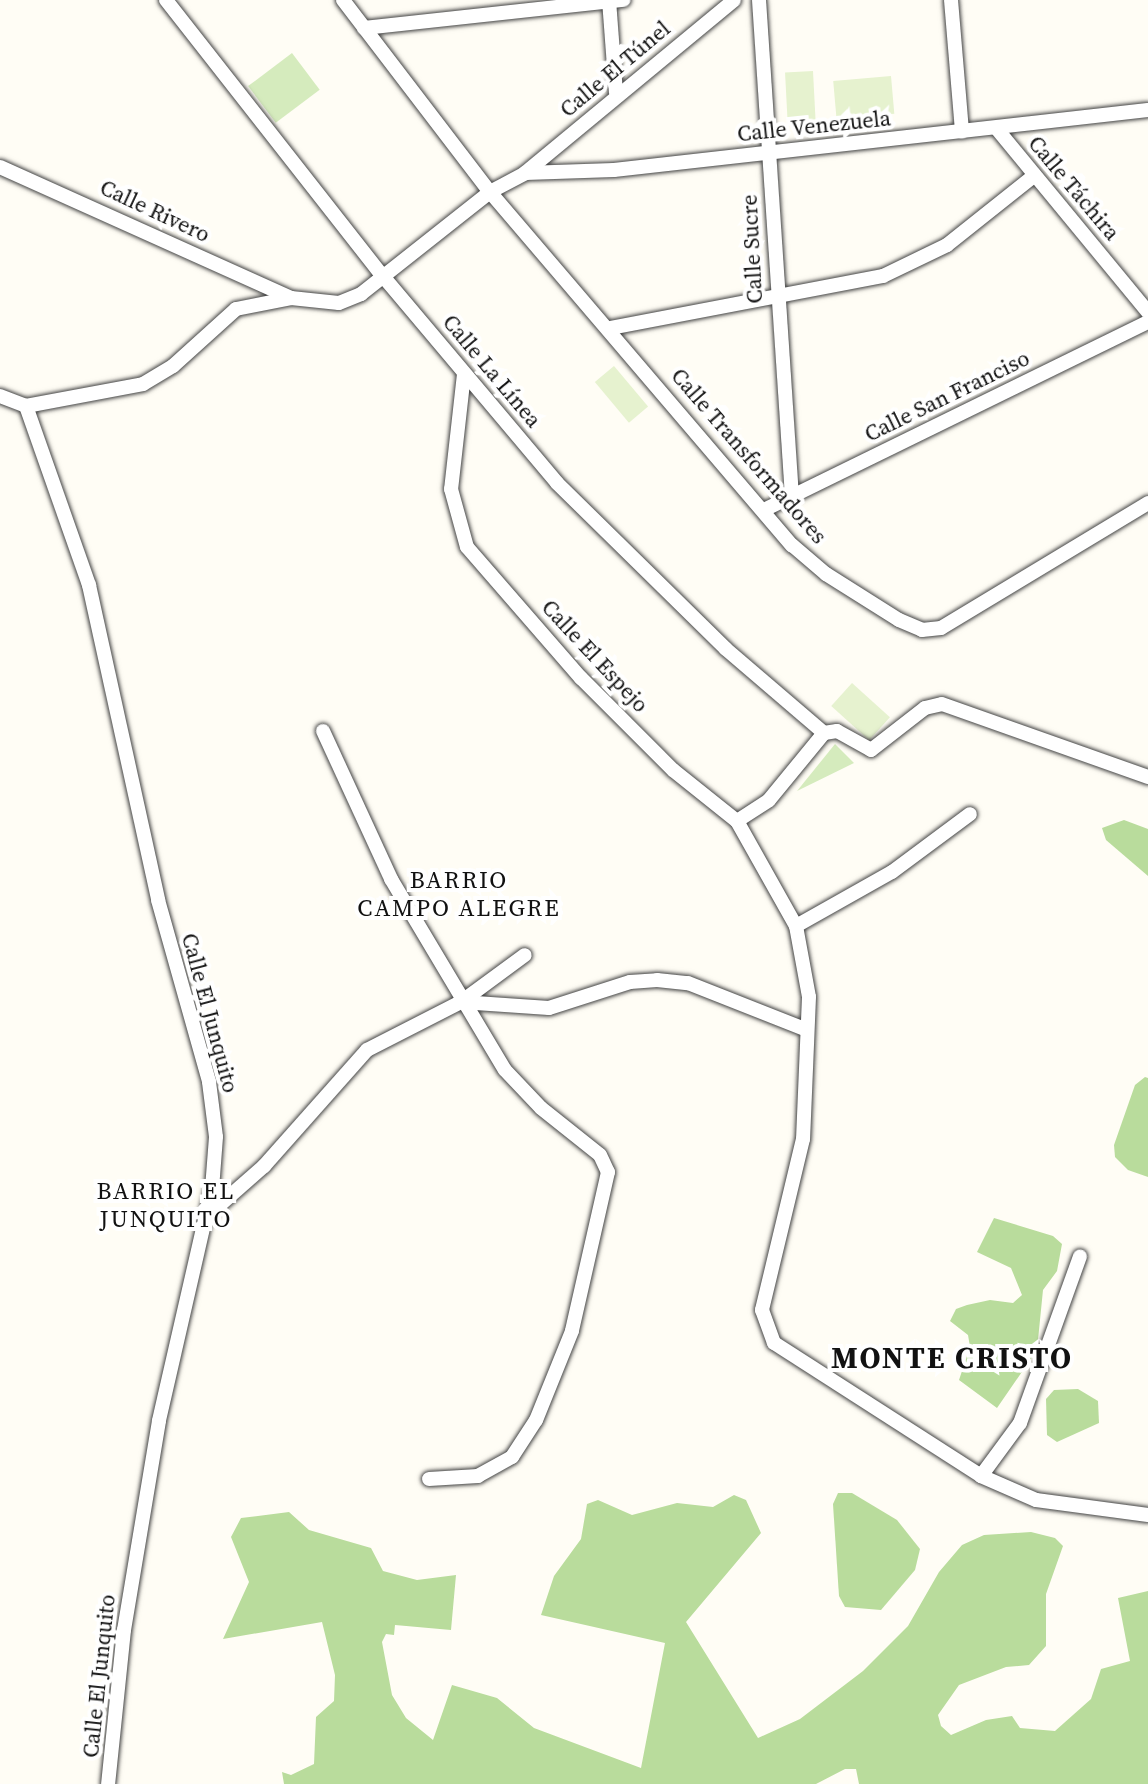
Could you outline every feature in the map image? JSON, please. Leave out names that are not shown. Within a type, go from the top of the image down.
[{"type":"street","name":"Calle La Línea","points":[[166,0],[382,275],[557,483],[726,649],[824,733]]},
{"type":"street","points":[[343,0],[490,192]]},
{"type":"street","name":"Calle El Túnel","points":[[525,173],[616,93],[734,0]]},
{"type":"street","name":"Calle Sucre","points":[[759,0],[770,153],[775,295],[792,495]]},
{"type":"street","points":[[951,0],[962,132]]},
{"type":"street","points":[[364,28],[614,1],[616,93]]},
{"type":"street","name":"Calle Venezuela","points":[[291,298],[339,303],[361,294],[490,192],[525,173],[614,170],[1148,110]]},
{"type":"street","name":"Calle Táchira","points":[[997,129],[1148,312]]},
{"type":"street","name":"Calle Rivero","points":[[0,167],[291,298]]},
{"type":"street","points":[[610,328],[883,276],[917,264],[1035,175]]},
{"type":"street","name":"Calle Transformadores","points":[[490,192],[766,509],[792,545],[826,574],[922,630],[941,628],[1148,503]]},
{"type":"street","points":[[0,396],[26,406],[143,384],[173,366],[236,309],[291,298]]},
{"type":"street","name":"Calle San Franciso","points":[[766,509],[1148,322]]},
{"type":"street","name":"Calle El Espejo","points":[[464,374],[451,489],[467,547],[581,678],[673,770],[737,821]]},
{"type":"street","name":"Calle El Junquito","points":[[26,406],[89,585],[158,900],[209,1082],[216,1137],[205,1218],[156,1436],[124,1630],[108,1784]]},
{"type":"street","points":[[1148,777],[942,704],[925,708],[871,750],[837,731],[824,733],[769,800],[737,821],[796,926],[809,997],[805,1029],[803,1139],[762,1310],[765,1328],[774,1343],[795,1359],[981,1476],[1036,1500],[1148,1515]]},
{"type":"street","points":[[323,731],[391,879],[461,1002],[513,1081],[600,1155],[608,1180],[572,1331],[536,1420],[512,1457],[478,1476],[429,1479]]},
{"type":"street","points":[[796,926],[892,872],[970,814]]},
{"type":"street","points":[[205,1218],[264,1166],[367,1050],[461,1002],[525,955]]},
{"type":"street","points":[[461,1002],[549,1008],[630,982],[657,980],[688,983],[805,1029]]},
{"type":"street","points":[[981,1476],[1020,1423],[1080,1256]]},
{"type":"green space","points":[[292,53],[320,90],[276,123],[248,86]]},
{"type":"green space","points":[[813,71],[816,122],[788,123],[785,72]]},
{"type":"green space","points":[[891,76],[894,114],[837,119],[833,81]]},
{"type":"green space","points":[[614,366],[648,407],[629,423],[595,382]]},
{"type":"green space","points":[[852,683],[890,717],[869,740],[831,706]]},
{"type":"green space","points":[[835,744],[854,763],[797,791]]},
{"type":"green space","points":[[1124,820],[1148,829],[1148,876],[1106,840],[1102,828]]},
{"type":"green space","points":[[1148,1078],[1148,1177],[1128,1170],[1115,1157],[1114,1145],[1135,1085]]},
{"type":"green space","points":[[994,1218],[1053,1236],[1062,1244],[1057,1271],[1043,1290],[1037,1350],[997,1408],[959,1380],[970,1347],[968,1335],[950,1321],[956,1309],[967,1305],[990,1300],[1013,1303],[1022,1295],[1011,1268],[977,1252]]},
{"type":"green space","points":[[1078,1389],[1098,1401],[1099,1423],[1057,1442],[1047,1435],[1046,1399],[1054,1390]]},
{"type":"green space","points":[[838,1493],[852,1493],[897,1520],[920,1549],[915,1570],[881,1610],[845,1607],[839,1596],[833,1504]]},
{"type":"green space","points":[[734,1495],[746,1500],[761,1533],[686,1622],[758,1738],[800,1719],[863,1671],[908,1626],[939,1572],[962,1545],[984,1535],[1031,1532],[1055,1538],[1063,1546],[1046,1594],[1046,1646],[1029,1665],[1006,1667],[959,1685],[938,1715],[941,1726],[951,1735],[986,1720],[1012,1716],[1020,1728],[1055,1731],[1091,1699],[1101,1669],[1130,1661],[1118,1598],[1148,1591],[1148,1784],[859,1784],[856,1769],[845,1769],[816,1784],[284,1784],[282,1772],[291,1775],[314,1764],[316,1717],[334,1701],[335,1675],[322,1622],[223,1639],[249,1582],[231,1537],[241,1518],[289,1512],[309,1530],[371,1548],[383,1571],[417,1580],[456,1575],[451,1630],[395,1625],[394,1635],[386,1634],[382,1642],[392,1695],[406,1718],[433,1740],[452,1685],[497,1698],[534,1728],[641,1768],[665,1643],[541,1615],[554,1576],[581,1539],[587,1504],[598,1500],[632,1515],[677,1503],[713,1507]]},
{"type":"district","name":"BARRIO CAMPO ALEGRE","points":[[459,894]]},
{"type":"district","name":"BARRIO EL JUNQUITO","points":[[166,1205]]},
{"type":"district","name":"MONTE CRISTO","points":[[952,1358]]}]
